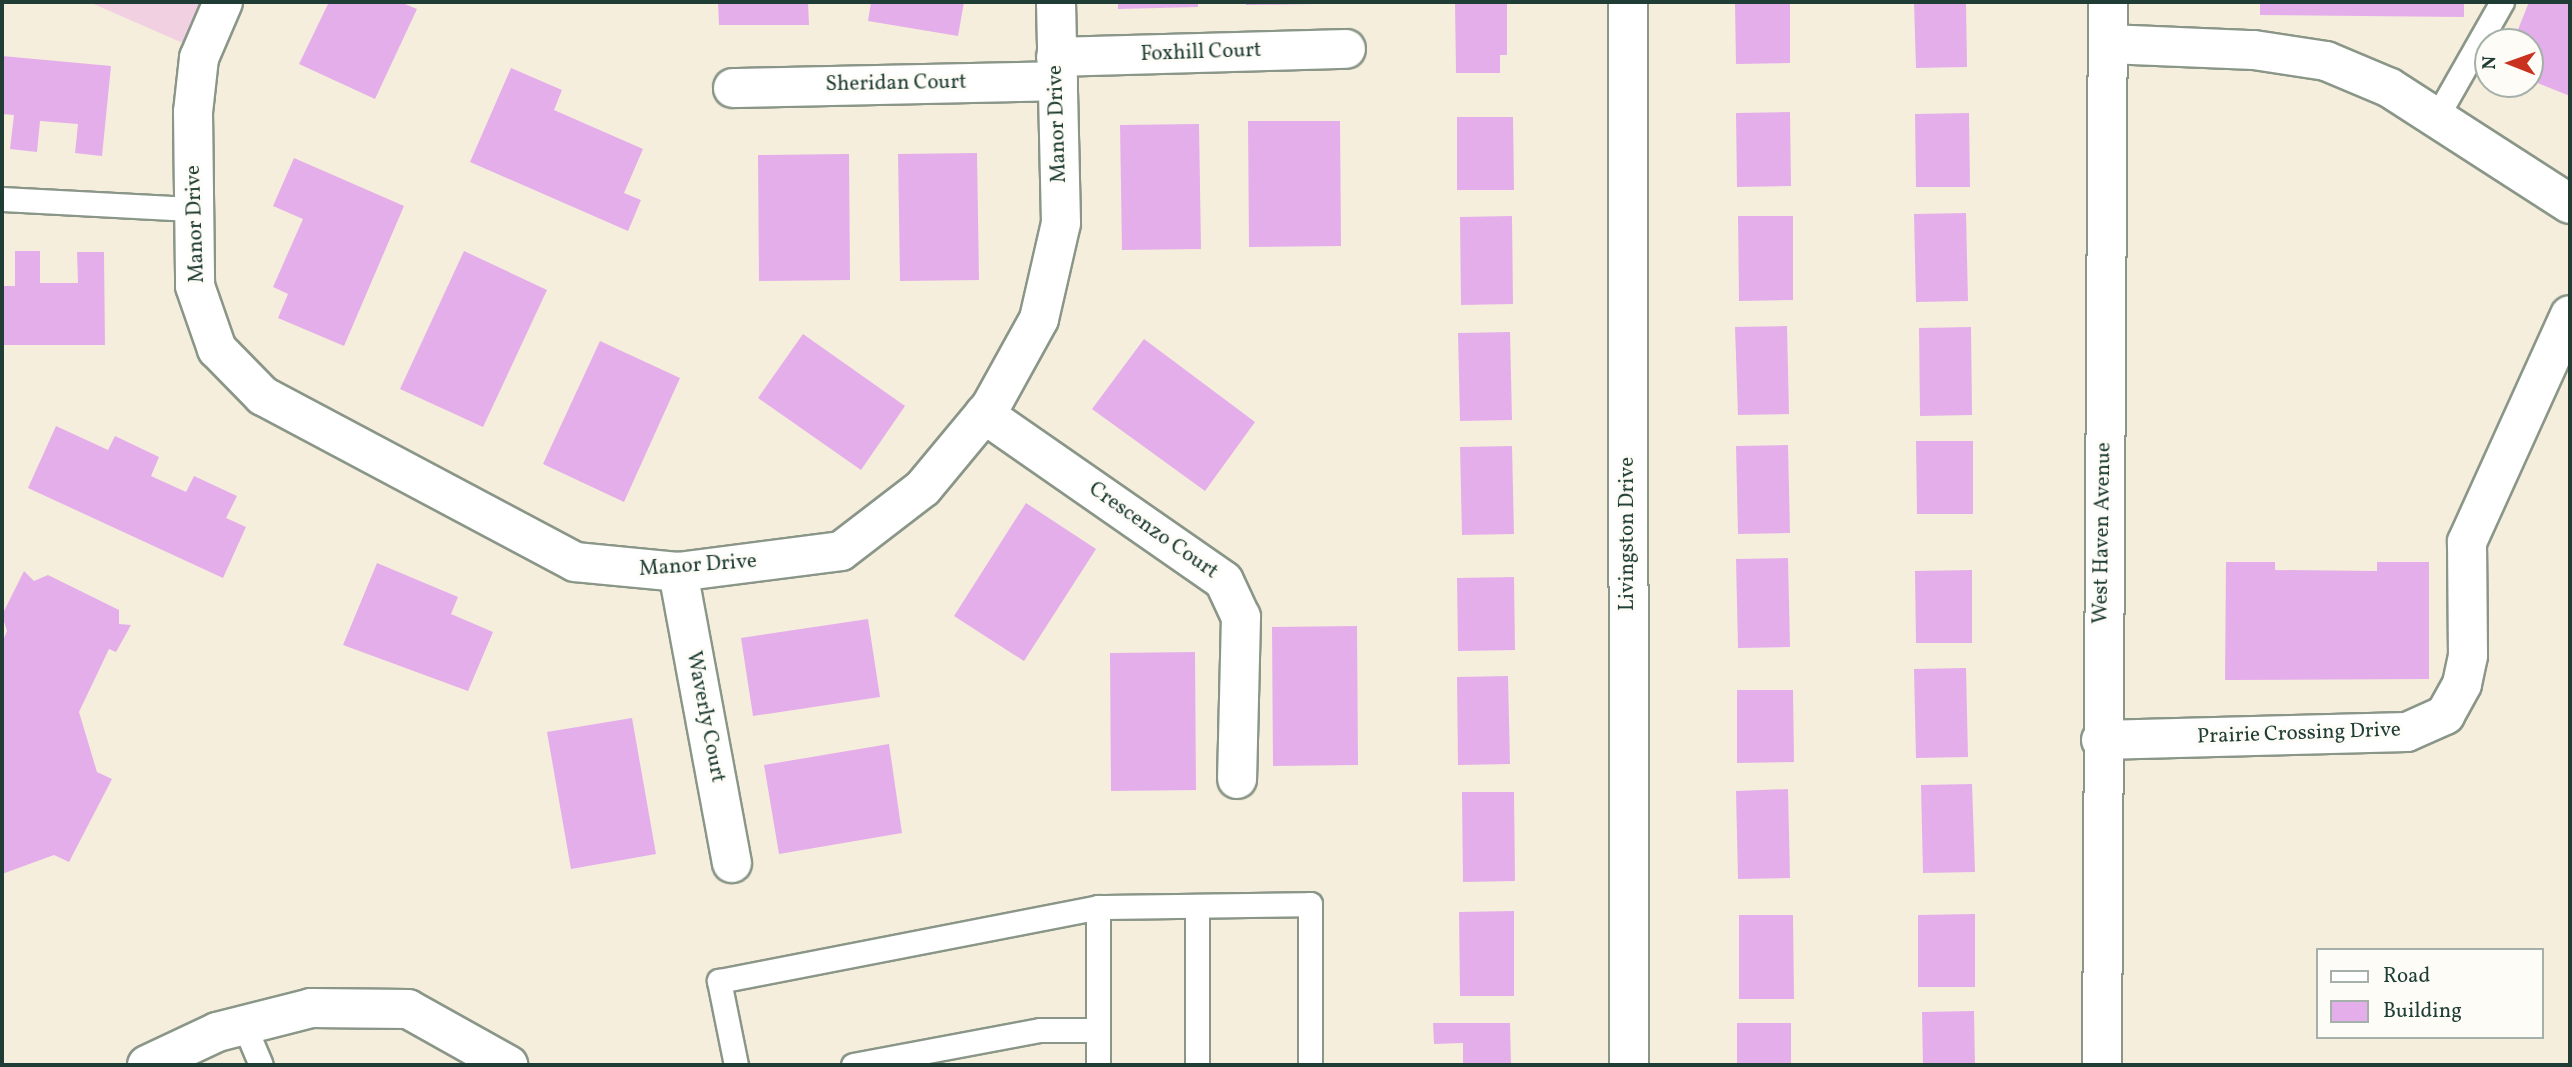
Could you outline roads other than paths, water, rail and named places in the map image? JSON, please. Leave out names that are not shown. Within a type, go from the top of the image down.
[{"type":"street","name":"Manor Drive","points":[[223,2],[199,58],[194,209],[195,286],[217,348],[263,396],[575,562],[678,572],[841,551],[923,488],[984,414],[1039,319],[1061,223],[1056,2]]},
{"type":"street","name":"Livingston Drive","points":[[1628,2],[1629,1065]]},
{"type":"street","name":"West Haven Avenue","points":[[2102,1065],[2101,740],[2108,2]]},
{"type":"street","points":[[2108,44],[2255,50],[2326,61],[2390,88],[2570,204]]},
{"type":"street","name":"Foxhill Court","points":[[1057,69],[1346,49]]},
{"type":"street","name":"Sheridan Court","points":[[733,88],[1057,69]]},
{"type":"street","name":"Prairie Crossing Drive","points":[[2101,740],[2407,732],[2445,715],[2462,684],[2468,656],[2467,542],[2570,315]]},
{"type":"street","name":"Crescenzo Court","points":[[984,414],[1224,581],[1241,617],[1237,779]]},
{"type":"street","name":"Waverly Court","points":[[678,572],[732,863]]},
{"type":"street","points":[[147,1065],[244,1025],[310,1008],[408,1009],[508,1065]]},
{"type":"lane","points":[[2436,118],[2502,2]]},
{"type":"lane","points":[[2,199],[194,209]]},
{"type":"lane","points":[[736,1065],[719,981],[1098,908],[1310,904],[1311,1065]]},
{"type":"lane","points":[[1197,1065],[1198,906]]},
{"type":"lane","points":[[1098,908],[1098,1065]]},
{"type":"lane","points":[[244,1025],[261,1065]]},
{"type":"lane","points":[[859,1065],[1040,1030],[1098,1030]]}]
